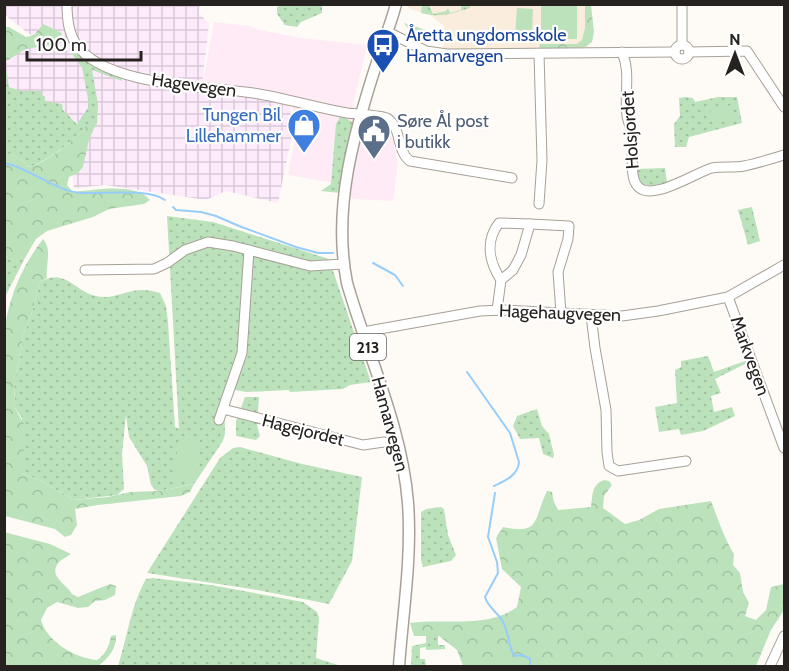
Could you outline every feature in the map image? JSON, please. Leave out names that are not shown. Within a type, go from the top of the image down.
[{"type":"main road","name":"Hamarvegen","points":[[396,4],[361,116],[344,190],[341,233],[347,283],[396,434],[408,500],[409,542],[399,666]]},
{"type":"street","name":"Hagevegen","points":[[67,4],[70,30],[76,44],[96,62],[130,76],[200,88],[254,93],[361,116]]},
{"type":"street","points":[[682,4],[682,50]]},
{"type":"street","points":[[388,32],[426,51],[435,53],[747,51],[784,108]]},
{"type":"street","name":"Holsjordet","points":[[622,52],[627,63],[627,117],[632,135],[634,183],[639,188],[644,191],[660,189],[712,168],[744,166],[784,155]]},
{"type":"street","points":[[627,63],[634,52]]},
{"type":"street","points":[[539,54],[542,160],[539,204]]},
{"type":"street","points":[[361,116],[388,118],[394,127],[403,153],[410,161],[512,178]]},
{"type":"street","points":[[497,310],[501,280],[490,255],[492,234],[499,223],[531,224],[569,226],[568,239],[558,272],[561,313]]},
{"type":"street","points":[[501,280],[513,270],[521,255],[531,224]]},
{"type":"street","points":[[85,270],[154,269],[167,264],[184,250],[203,243],[215,242],[310,266],[343,264]]},
{"type":"street","points":[[219,420],[242,353],[249,250]]},
{"type":"street","name":"Hagehaugvegen","points":[[363,332],[497,310],[630,315],[728,297],[784,265]]},
{"type":"street","name":"Markvegen","points":[[728,297],[783,443]]},
{"type":"street","points":[[591,315],[606,410],[608,462],[613,470],[686,461]]},
{"type":"street","name":"Hagejordet","points":[[223,409],[363,445],[384,442]]},
{"type":"street","points":[[770,666],[784,636]]},
{"type":"shaded area","points":[[408,4],[587,5],[588,50],[442,50],[446,37],[444,26],[430,15],[410,9]]},
{"type":"shaded area","points":[[5,5],[200,5],[199,13],[209,24],[202,85],[290,104],[292,134],[278,203],[226,191],[206,200],[105,185],[74,188],[71,166],[88,131],[57,107],[13,91],[5,77],[5,66],[12,49],[37,40],[5,15]]},
{"type":"shaded area","points":[[214,22],[250,26],[259,30],[301,38],[367,45],[353,105],[375,118],[392,137],[398,163],[393,201],[353,199],[340,184],[288,175],[297,129],[290,96],[203,82]]},
{"type":"green space","points":[[322,5],[322,13],[301,22],[297,27],[285,25],[277,14],[277,7]]},
{"type":"green space","points":[[422,5],[429,5],[433,14],[446,11],[448,8],[450,13],[461,10],[461,5],[470,5],[470,8],[451,14],[434,15],[421,13]]},
{"type":"green space","points":[[541,5],[577,5],[577,39],[541,39]]},
{"type":"green space","points":[[585,5],[591,5],[594,32],[592,42],[585,47],[539,49],[540,44],[577,44],[582,40],[585,28]]},
{"type":"green space","points":[[517,8],[533,9],[532,36],[515,35]]},
{"type":"green space","points":[[404,23],[429,32],[426,37],[420,36]]},
{"type":"green space","points":[[43,24],[62,33],[58,44],[26,49],[5,62],[9,87],[6,98],[4,97],[5,27],[26,37],[34,35]]},
{"type":"green space","points":[[72,51],[76,51],[91,65],[121,78],[122,81],[92,70],[98,104],[97,124],[95,126],[92,119],[64,147],[45,160],[29,167],[18,158],[5,153],[4,97],[9,87],[22,91],[41,91],[42,96],[45,96],[45,101],[62,104],[63,110],[77,124],[88,108],[88,99],[82,67]]},
{"type":"green space","points":[[718,97],[737,97],[742,123],[689,137],[686,147],[675,147],[674,124],[680,116],[679,98],[693,98],[695,102]]},
{"type":"green space","points":[[731,105],[734,118],[713,123],[710,110]]},
{"type":"green space","points":[[343,116],[352,122],[352,134],[340,193],[321,191],[331,184],[336,124]]},
{"type":"green space","points":[[92,118],[95,126],[89,140],[83,167],[78,173],[69,177],[67,185],[73,192],[125,189],[144,194],[150,200],[144,204],[109,209],[93,217],[47,231],[36,239],[25,258],[19,261],[10,259],[4,255],[5,153],[18,158],[29,167],[37,164],[64,147]]},
{"type":"green space","points":[[665,168],[667,182],[650,186],[641,183],[636,169]]},
{"type":"green space","points":[[752,207],[760,241],[748,245],[738,210]]},
{"type":"green space","points":[[167,216],[213,222],[329,259],[371,382],[350,385],[343,389],[290,392],[289,390],[246,392],[224,388],[225,434],[223,441],[194,484],[159,491],[151,485],[147,466],[129,437],[126,415],[122,454],[124,489],[117,495],[74,500],[22,473],[22,418],[15,408],[14,380],[23,335],[40,282],[56,277],[88,293],[104,297],[141,290],[160,293],[166,306],[175,427],[179,429]]},
{"type":"green space","points":[[43,239],[48,248],[47,278],[40,282],[23,335],[14,380],[15,408],[25,426],[22,473],[74,500],[108,497],[130,492],[159,491],[194,484],[190,492],[181,496],[75,509],[77,525],[71,535],[65,537],[55,529],[5,516],[5,327],[18,280]]},
{"type":"green space","points":[[4,255],[14,260],[25,258],[6,295],[4,291]]},
{"type":"green space","points":[[708,356],[714,372],[748,360],[749,362],[715,379],[721,393],[711,396],[714,412],[732,407],[735,416],[703,431],[681,435],[679,429],[659,432],[655,407],[677,403],[675,370],[681,367],[681,361]]},
{"type":"green space","points":[[245,397],[259,397],[257,425],[260,436],[256,440],[236,436],[236,421]]},
{"type":"green space","points":[[537,409],[542,426],[549,434],[553,458],[543,454],[539,438],[520,439],[513,426],[517,416]]},
{"type":"green space","points":[[179,439],[200,441],[195,481],[174,478]]},
{"type":"green space","points":[[240,447],[362,477],[352,561],[329,604],[147,573],[220,458],[233,448]]},
{"type":"green space","points":[[604,480],[609,481],[612,485],[604,496],[603,508],[625,524],[639,520],[659,509],[711,501],[734,554],[733,565],[740,573],[743,592],[749,603],[745,616],[756,620],[766,610],[771,587],[784,584],[784,610],[771,630],[756,666],[463,666],[457,650],[439,636],[414,636],[410,623],[479,620],[505,614],[517,607],[521,587],[502,569],[496,538],[503,527],[524,529],[530,527],[537,517],[547,491],[552,492],[558,510],[591,507],[595,488]]},
{"type":"green space","points":[[441,507],[444,509],[448,535],[456,555],[451,561],[423,567],[421,512]]},
{"type":"green space","points":[[4,532],[50,544],[71,554],[59,562],[55,572],[59,580],[78,597],[110,584],[116,586],[115,595],[105,600],[95,601],[88,607],[78,608],[57,602],[47,608],[41,620],[49,635],[63,648],[89,659],[100,658],[107,650],[111,636],[116,635],[111,653],[98,666],[5,666]]},
{"type":"green space","points":[[146,579],[211,585],[303,602],[317,612],[319,618],[316,658],[341,666],[118,666],[141,589]]},
{"type":"green space","points":[[438,635],[438,645],[445,645],[445,649],[420,648],[420,659],[425,659],[426,666],[411,666],[412,646],[426,643],[426,636]]},
{"type":"waterway","points":[[4,163],[73,192],[137,193],[158,196],[165,200]]},
{"type":"waterway","points":[[173,207],[176,210],[216,216],[296,247],[318,253],[333,253]]},
{"type":"waterway","points":[[373,263],[395,275],[403,286]]},
{"type":"waterway","points":[[467,372],[510,433],[519,462],[513,474],[494,486]]},
{"type":"waterway","points":[[495,493],[488,537],[497,562],[498,573],[485,597],[503,622],[514,656],[522,655],[530,659],[530,666]]},
{"type":"place","name":"Åretta ungdomsskole Hamarvegen","points":[[383,74]]},
{"type":"place","name":"Tungen Bil Lillehammer","points":[[304,154]]},
{"type":"place","name":"Søre Ål post i butikk","points":[[374,160]]}]
